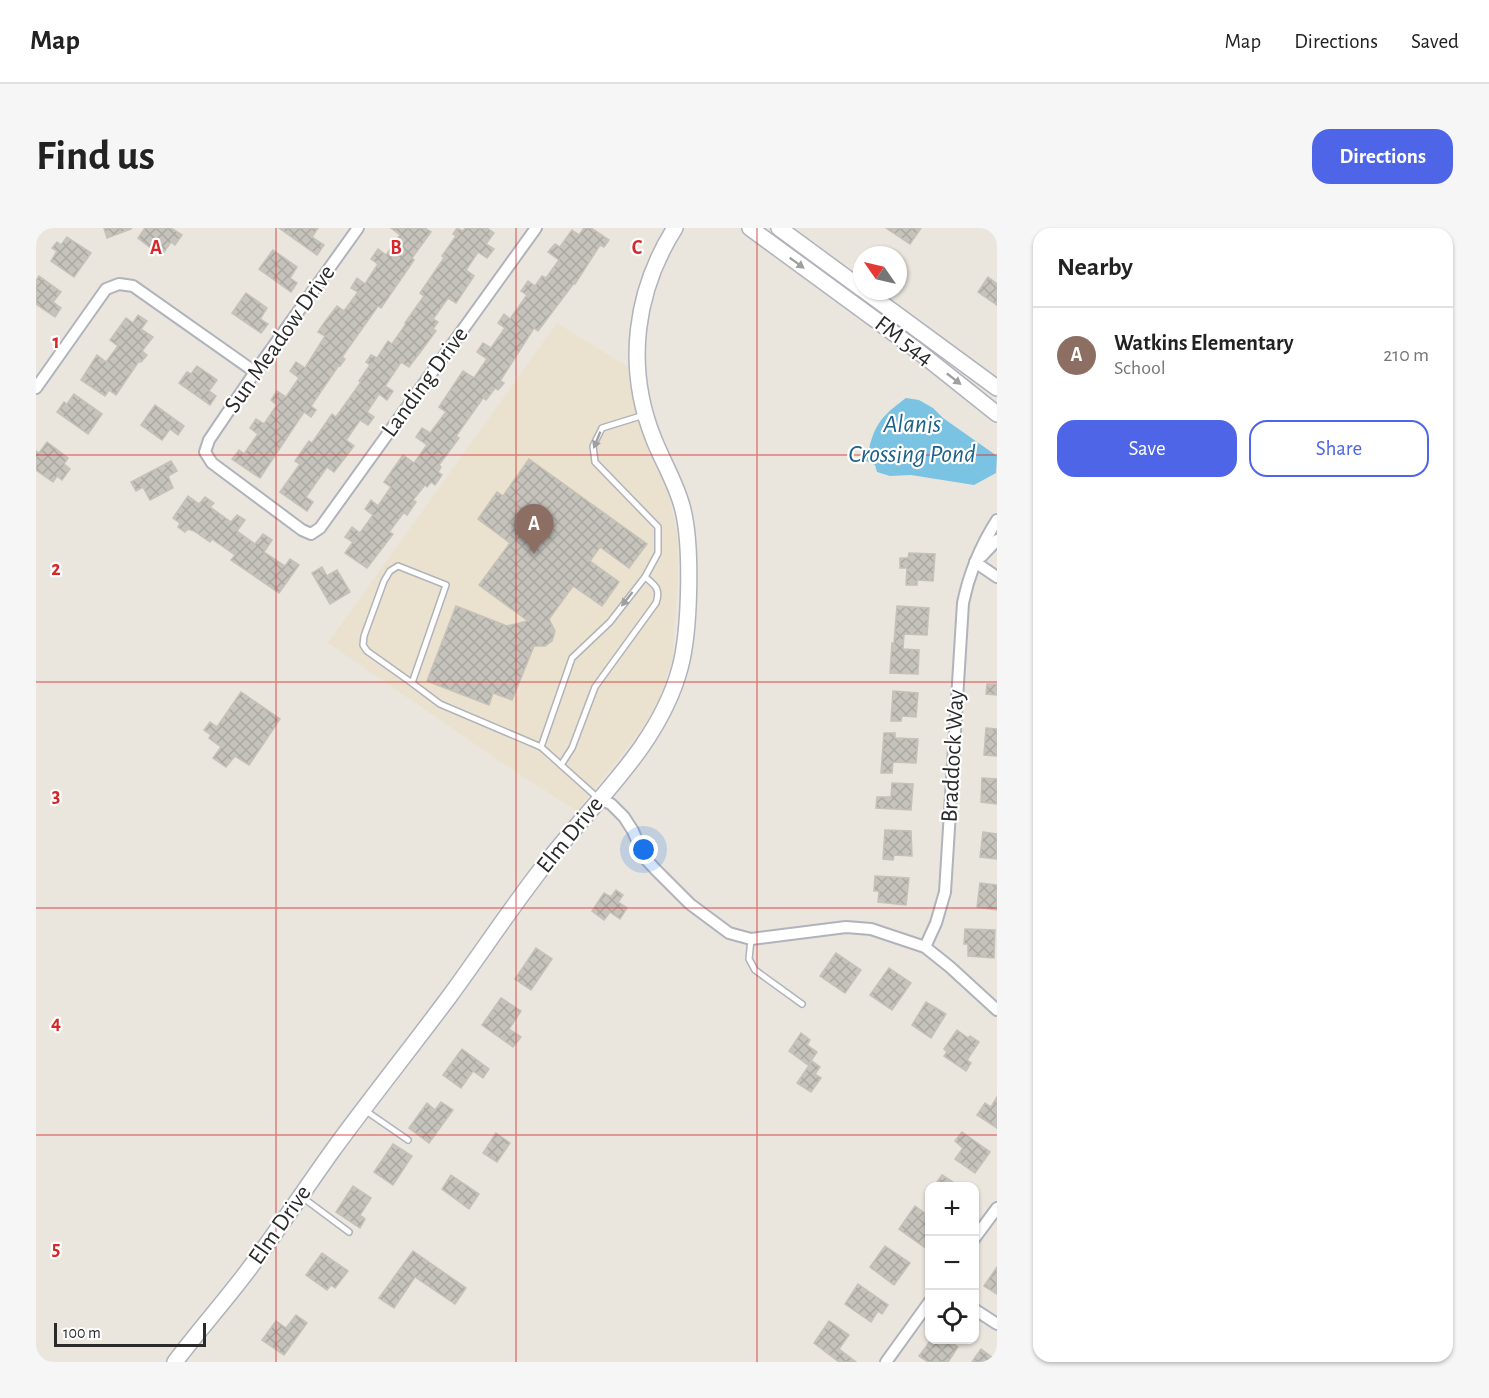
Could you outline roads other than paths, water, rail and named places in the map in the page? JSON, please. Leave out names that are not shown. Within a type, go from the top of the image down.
[{"type":"street","name":"Sun Meadow Drive","points":[[205,452],[209,440],[255,372],[358,228]]},
{"type":"street","name":"Landing Drive","points":[[205,452],[212,464],[302,530],[311,534],[320,528],[536,228]]},
{"type":"street","name":"Elm Drive","points":[[175,1362],[249,1269],[300,1196],[548,860],[645,742],[664,712],[681,664],[686,627],[688,579],[686,528],[683,508],[675,485],[645,415],[636,353],[638,322],[651,275],[658,257],[675,228]]},
{"type":"street","name":"FM 544","points":[[750,228],[994,405]]},
{"type":"street","name":"FM 544","points":[[779,228],[853,282]]},
{"type":"street","points":[[36,388],[106,289],[118,284],[133,286],[255,372]]},
{"type":"street","name":"FM 544","points":[[878,300],[997,388]]},
{"type":"street","name":"Braddock Way","points":[[925,948],[936,923],[945,892],[966,584],[997,520]]},
{"type":"street","name":"Braddock Way","points":[[975,562],[997,540]]},
{"type":"street","points":[[975,562],[997,577]]},
{"type":"street","points":[[599,799],[611,804],[624,817],[644,857],[690,904],[729,933],[751,939],[846,927],[871,929],[925,948],[997,1010]]},
{"type":"street","points":[[977,1236],[997,1208]]},
{"type":"street","points":[[886,1362],[925,1308]]},
{"type":"street","points":[[979,1312],[997,1324]]},
{"type":"lane","points":[[541,747],[572,658],[610,622],[645,577],[658,553],[658,527],[595,462],[593,446],[602,428],[645,415]]},
{"type":"lane","points":[[412,682],[446,585],[398,566],[390,571],[384,581],[364,636],[363,645],[367,651],[440,704],[541,747],[599,799]]},
{"type":"lane","points":[[561,765],[573,748],[595,687],[656,603],[658,588],[645,577]]},
{"type":"lane","points":[[751,939],[749,959],[755,970],[802,1004]]},
{"type":"lane","points":[[364,1110],[408,1140]]},
{"type":"lane","points":[[300,1196],[349,1232]]},
{"type":"water","name":"Alanis Crossing Pond","points":[[906,398],[919,400],[933,408],[943,418],[997,456],[996,473],[974,485],[911,475],[890,476],[877,472],[875,465],[866,461],[872,438],[885,415]]},
{"type":"place","name":"Watkins Elementary","points":[[534,554]]}]
